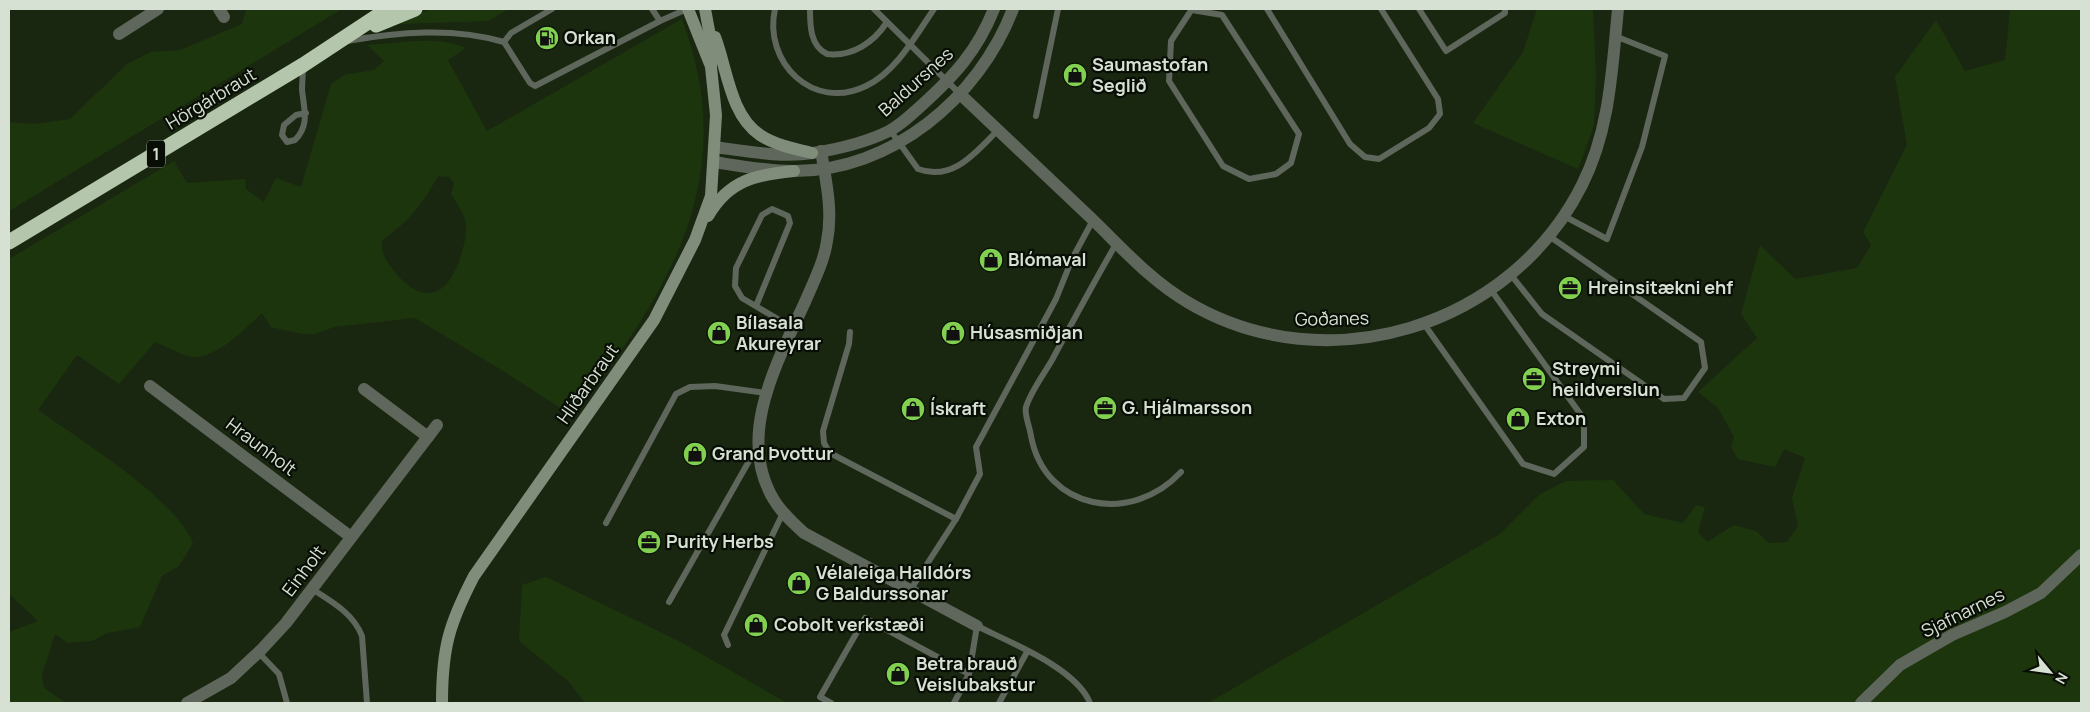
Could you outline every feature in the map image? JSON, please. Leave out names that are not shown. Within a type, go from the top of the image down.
[{"type":"highway","name":"Hörgárbraut","points":[[9,242],[303,65],[388,9]]},
{"type":"highway","name":"Hörgárbraut","points":[[338,43],[415,9]]},
{"type":"street","points":[[118,34],[158,9]]},
{"type":"street","name":"Hlíðarbraut","points":[[687,9],[711,67]]},
{"type":"street","name":"Baldursnes","points":[[714,147],[768,153],[816,152],[854,144],[890,130],[948,82],[968,59],[987,27],[994,9]]},
{"type":"street","name":"Baldursnes","points":[[714,162],[794,171],[824,169],[875,156],[900,143],[939,114],[960,94],[989,56],[1013,9]]},
{"type":"street","name":"Goðanes","points":[[960,94],[1148,274],[1190,304],[1214,316],[1262,333],[1288,338],[1340,341],[1391,334],[1424,324],[1464,307],[1511,275],[1549,236],[1564,216],[1582,186],[1600,140],[1610,92],[1618,9]]},
{"type":"street","points":[[705,10],[740,112],[750,126],[773,142],[816,152],[824,169],[830,214],[827,243],[814,282],[766,393],[759,422],[758,446],[764,475],[773,498],[783,513],[804,533],[977,626]]},
{"type":"street","name":"Hlíðarbraut","points":[[442,703],[442,675],[446,643],[456,611],[474,576],[654,320],[695,240],[711,196],[714,162],[716,115],[711,67],[711,41],[705,10]]},
{"type":"street","points":[[695,240],[715,204],[740,182],[763,174],[794,171]]},
{"type":"street","name":"Hraunholt","points":[[150,386],[351,537]]},
{"type":"street","points":[[364,389],[428,437]]},
{"type":"street","name":"Einholt","points":[[194,702],[231,678],[259,653],[286,623],[437,425]]},
{"type":"street","name":"Sjafnarnes","points":[[1861,703],[1900,665],[1952,635],[2005,612],[2041,592],[2081,555]]},
{"type":"lane","points":[[504,42],[511,33],[552,9]]},
{"type":"lane","points":[[652,9],[660,21]]},
{"type":"lane","points":[[338,43],[390,34],[463,34],[482,36],[504,42],[530,83],[535,86],[687,9]]},
{"type":"lane","points":[[775,9],[773,35],[781,59],[797,79],[819,90],[842,92],[865,86],[884,73],[910,44],[934,9]]},
{"type":"lane","points":[[810,9],[810,20],[815,43],[827,54],[844,53],[866,44],[887,22]]},
{"type":"lane","points":[[874,9],[960,94]]},
{"type":"lane","points":[[1036,116],[1058,9]]},
{"type":"lane","points":[[1192,9],[1222,15],[1299,134],[1292,163],[1276,174],[1249,178],[1223,166],[1169,81],[1171,41],[1192,9]]},
{"type":"lane","points":[[1267,9],[1350,144],[1365,158],[1379,159],[1429,128],[1440,114],[1438,99],[1381,9]]},
{"type":"lane","points":[[1419,9],[1446,51],[1505,13],[1505,9]]},
{"type":"lane","points":[[1564,216],[1607,239],[1642,147],[1665,56],[1615,36]]},
{"type":"lane","points":[[303,65],[302,90],[306,113],[301,135],[295,140],[287,142],[282,135],[284,125],[296,114],[306,113]]},
{"type":"lane","points":[[890,130],[918,169],[936,172],[959,166],[970,159],[998,130]]},
{"type":"lane","points":[[756,306],[790,223],[788,216],[772,209],[762,215],[736,268],[735,286],[742,298],[793,328]]},
{"type":"lane","points":[[911,589],[956,519],[980,474],[976,447],[1056,299],[1072,258],[1093,220]]},
{"type":"lane","points":[[1511,275],[1542,314],[1664,399],[1684,398],[1706,368],[1701,342],[1549,236]]},
{"type":"lane","points":[[1116,244],[1026,408],[1032,441],[1041,463],[1056,482],[1077,496],[1100,504],[1126,504],[1138,501],[1162,490],[1181,472]]},
{"type":"lane","points":[[1424,324],[1523,464],[1554,474],[1584,447],[1584,419],[1491,290]]},
{"type":"lane","points":[[850,332],[849,344],[823,431],[827,449],[830,453],[956,519]]},
{"type":"lane","points":[[606,523],[676,394],[690,387],[715,386],[766,393]]},
{"type":"lane","points":[[669,602],[758,446]]},
{"type":"lane","points":[[728,646],[724,635],[783,513]]},
{"type":"lane","points":[[312,589],[342,609],[359,627],[362,636],[367,703]]},
{"type":"lane","points":[[832,703],[820,697],[865,618],[969,674]]},
{"type":"lane","points":[[954,703],[969,674],[977,626],[1066,672],[1085,691],[1090,703]]},
{"type":"lane","points":[[999,703],[1027,652]]},
{"type":"lane","points":[[259,653],[279,674],[287,703]]},
{"type":"green space","points":[[246,9],[342,9],[9,211],[9,122],[34,124],[70,119],[127,64],[151,52],[180,50],[242,24]]},
{"type":"green space","points":[[430,9],[509,9],[488,21],[399,24]]},
{"type":"green space","points":[[1537,9],[1593,9],[1596,75],[1594,126],[1578,169],[1473,123],[1523,52]]},
{"type":"green space","points":[[2010,9],[2081,9],[2081,703],[1208,703],[1500,534],[1540,494],[1566,481],[1613,480],[1644,514],[1683,523],[1696,505],[1705,507],[1698,532],[1707,542],[1734,525],[1756,531],[1769,543],[1787,542],[1798,526],[1792,498],[1805,458],[1784,449],[1775,467],[1738,459],[1731,447],[1734,437],[1718,408],[1698,392],[1757,338],[1741,314],[1760,245],[1795,279],[1857,268],[1871,245],[1863,232],[1907,145],[1895,77],[1936,20],[1965,71],[2005,60]]},
{"type":"green space","points":[[682,19],[698,77],[704,132],[699,183],[686,231],[665,278],[639,324],[573,416],[415,318],[334,327],[315,334],[302,334],[271,327],[262,313],[218,350],[197,357],[187,356],[155,342],[119,384],[77,355],[38,410],[101,453],[147,489],[167,507],[183,526],[193,543],[179,566],[162,576],[140,627],[107,633],[92,641],[68,643],[55,634],[42,674],[44,688],[66,703],[9,703],[9,632],[38,621],[9,594],[9,259],[174,161],[187,183],[245,179],[246,189],[264,202],[276,178],[301,187],[331,84],[344,75],[374,70],[384,61],[367,45],[430,41],[454,44],[466,48],[448,60],[487,131]],"holes":[[[439,176],[449,177],[454,183],[451,194],[465,221],[464,242],[460,259],[448,283],[432,293],[423,293],[404,282],[394,271],[383,254],[382,241],[415,211]]]},
{"type":"green space","points":[[546,577],[677,640],[787,703],[585,703],[568,681],[519,641],[522,585]]},
{"type":"place","name":"Orkan","points":[[547,38]]},
{"type":"place","name":"Saumastofan Seglið","points":[[1075,75]]},
{"type":"place","name":"Blómaval","points":[[991,260]]},
{"type":"place","name":"Hreinsitækni ehf","points":[[1570,288]]},
{"type":"place","name":"Bílasala Akureyrar","points":[[719,333]]},
{"type":"place","name":"Húsasmiðjan","points":[[953,333]]},
{"type":"place","name":"Streymi heildverslun","points":[[1534,379]]},
{"type":"place","name":"G. Hjálmarsson","points":[[1105,408]]},
{"type":"place","name":"Ískraft","points":[[913,409]]},
{"type":"place","name":"Exton","points":[[1518,419]]},
{"type":"place","name":"Grand Þvottur","points":[[695,454]]},
{"type":"place","name":"Purity Herbs","points":[[649,542]]},
{"type":"place","name":"Vélaleiga Halldórs G Baldurssonar","points":[[799,583]]},
{"type":"place","name":"Cobolt verkstæði","points":[[756,625]]},
{"type":"place","name":"Betra brauð Veislubakstur","points":[[898,674]]}]
